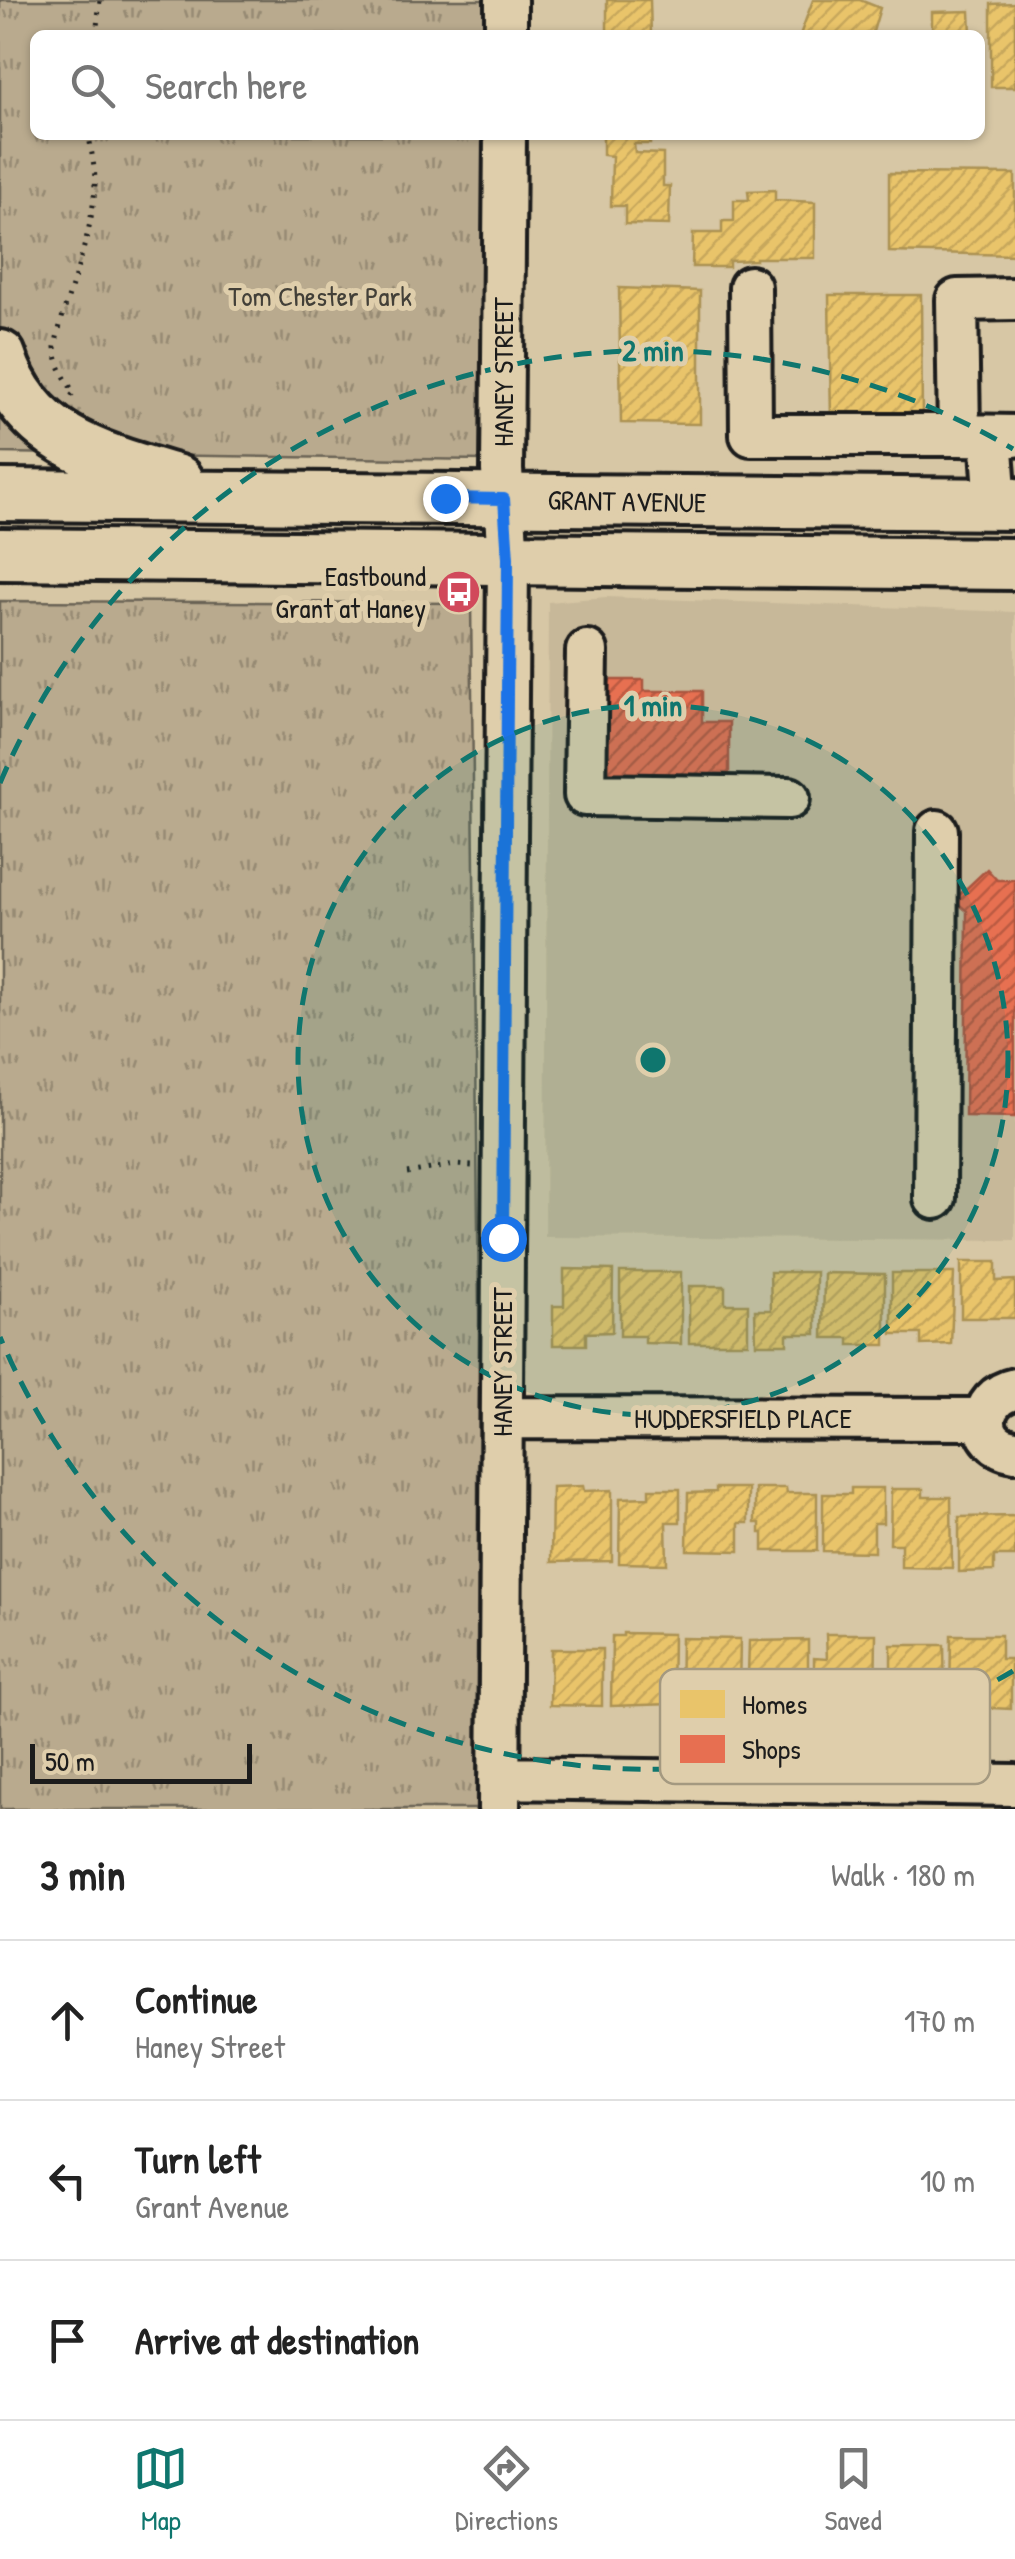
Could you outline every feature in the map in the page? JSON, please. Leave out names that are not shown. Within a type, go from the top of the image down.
[{"type":"main road","points":[[0,356],[22,400],[42,423],[71,444],[116,463],[236,498]]},
{"type":"main road","name":"GRANT AVENUE","points":[[0,496],[1005,504]]},
{"type":"main road","name":"GRANT AVENUE","points":[[0,554],[1015,564]]},
{"type":"street","points":[[506,0],[506,30]]},
{"type":"street","name":"HANEY STREET","points":[[499,1794],[508,558],[504,499],[505,140]]},
{"type":"street","points":[[750,287],[751,436],[989,436]]},
{"type":"street","points":[[1005,504],[956,300],[1015,298]]},
{"type":"street","points":[[587,651],[585,794],[789,798]]},
{"type":"street","points":[[935,1198],[937,831]]},
{"type":"street","points":[[1015,1389],[992,1400],[984,1420],[992,1440],[1015,1451]]},
{"type":"street","name":"HUDDERSFIELD PLACE","points":[[502,1418],[984,1420]]},
{"type":"street","points":[[499,1794],[1015,1785]]},
{"type":"path","points":[[97,30],[100,0]]},
{"type":"path","points":[[66,379],[55,347],[91,213],[95,182],[90,140]]},
{"type":"shaded area","points":[[606,597],[1015,612],[1015,1240],[545,1237],[548,602]]},
{"type":"green space","name":"Tom Chester Park","points":[[0,0],[485,0],[485,30],[30,30],[30,140],[485,140],[485,460],[0,453]]},
{"type":"green space","points":[[0,601],[471,603],[479,1317],[476,1809],[0,1809]]},
{"type":"building: Homes","points":[[607,0],[650,0],[651,30],[607,30]]},
{"type":"building: Homes","points":[[813,0],[860,0],[880,8],[873,30],[802,30]]},
{"type":"building: Homes","points":[[1015,3],[1015,87],[991,87],[991,4]]},
{"type":"building: Homes","points":[[970,11],[971,30],[932,30],[932,12]]},
{"type":"building: Homes","points":[[603,140],[650,140],[650,144],[634,144],[635,153],[663,154],[663,186],[670,186],[669,225],[625,224],[625,206],[611,206],[612,156],[603,155]]},
{"type":"building: Homes","points":[[889,173],[1015,174],[1015,255],[889,252]]},
{"type":"building: Homes","points":[[775,190],[775,200],[815,202],[815,258],[756,258],[729,261],[729,267],[692,267],[693,233],[722,233],[722,221],[734,221],[734,200],[749,200],[748,191]]},
{"type":"building: Homes","points":[[619,288],[700,291],[700,424],[621,423]]},
{"type":"building: Homes","points":[[829,295],[921,295],[922,422],[831,422]]},
{"type":"building: Homes","points":[[961,1262],[996,1262],[996,1281],[1015,1280],[1015,1318],[961,1318]]},
{"type":"building: Homes","points":[[564,1269],[613,1270],[612,1332],[586,1333],[586,1345],[553,1345],[553,1306],[564,1306]]},
{"type":"building: Homes","points":[[620,1272],[681,1272],[681,1344],[645,1343],[645,1336],[620,1336]]},
{"type":"building: Homes","points":[[770,1272],[816,1272],[816,1334],[787,1334],[787,1344],[756,1344],[755,1310],[771,1310]]},
{"type":"building: Homes","points":[[824,1273],[885,1274],[885,1345],[849,1345],[849,1338],[823,1338]]},
{"type":"building: Homes","points":[[892,1273],[954,1273],[951,1344],[921,1345],[921,1334],[892,1334]]},
{"type":"building: Homes","points":[[689,1286],[725,1286],[725,1304],[748,1304],[748,1343],[689,1343]]},
{"type":"building: Homes","points":[[583,1486],[584,1491],[612,1490],[612,1561],[551,1562],[552,1487]]},
{"type":"building: Homes","points":[[716,1488],[748,1488],[748,1523],[739,1523],[739,1551],[687,1550],[688,1493],[716,1492]]},
{"type":"building: Homes","points":[[755,1488],[817,1493],[817,1551],[763,1551],[763,1533],[760,1523],[755,1523]]},
{"type":"building: Homes","points":[[851,1488],[883,1488],[883,1523],[874,1523],[874,1552],[823,1551],[823,1494],[851,1494]]},
{"type":"building: Homes","points":[[649,1489],[680,1489],[680,1522],[666,1522],[667,1564],[619,1563],[620,1498],[649,1497]]},
{"type":"building: Homes","points":[[891,1489],[923,1489],[923,1497],[951,1497],[952,1568],[901,1567],[901,1544],[890,1544]]},
{"type":"building: Homes","points":[[1015,1516],[1015,1556],[994,1556],[994,1571],[959,1572],[959,1517]]},
{"type":"building: Homes","points":[[673,1634],[672,1669],[660,1669],[660,1704],[611,1706],[612,1636]]},
{"type":"building: Homes","points":[[826,1634],[876,1634],[876,1669],[814,1669],[814,1658],[827,1659]]},
{"type":"building: Homes","points":[[951,1635],[1001,1635],[1001,1659],[1011,1659],[1011,1709],[990,1708],[990,1669],[951,1669]]},
{"type":"building: Homes","points":[[681,1638],[740,1639],[739,1669],[681,1669]]},
{"type":"building: Homes","points":[[808,1640],[808,1669],[748,1669],[749,1641]]},
{"type":"building: Homes","points":[[891,1645],[944,1645],[944,1669],[891,1669]]},
{"type":"building: Homes","points":[[551,1649],[602,1649],[602,1706],[550,1705]]},
{"type":"building: Shops","points":[[605,680],[644,680],[644,691],[702,691],[702,722],[729,722],[729,773],[716,773],[716,784],[605,783]]},
{"type":"building: Shops","points":[[987,869],[997,880],[1015,880],[1015,1117],[965,1116],[967,911],[954,900]]},
{"type":"place","name":"Eastbound Grant at Haney","points":[[459,592]]},
{"type":"route","points":[[445,498],[504,499],[508,558],[503,1238]]}]
